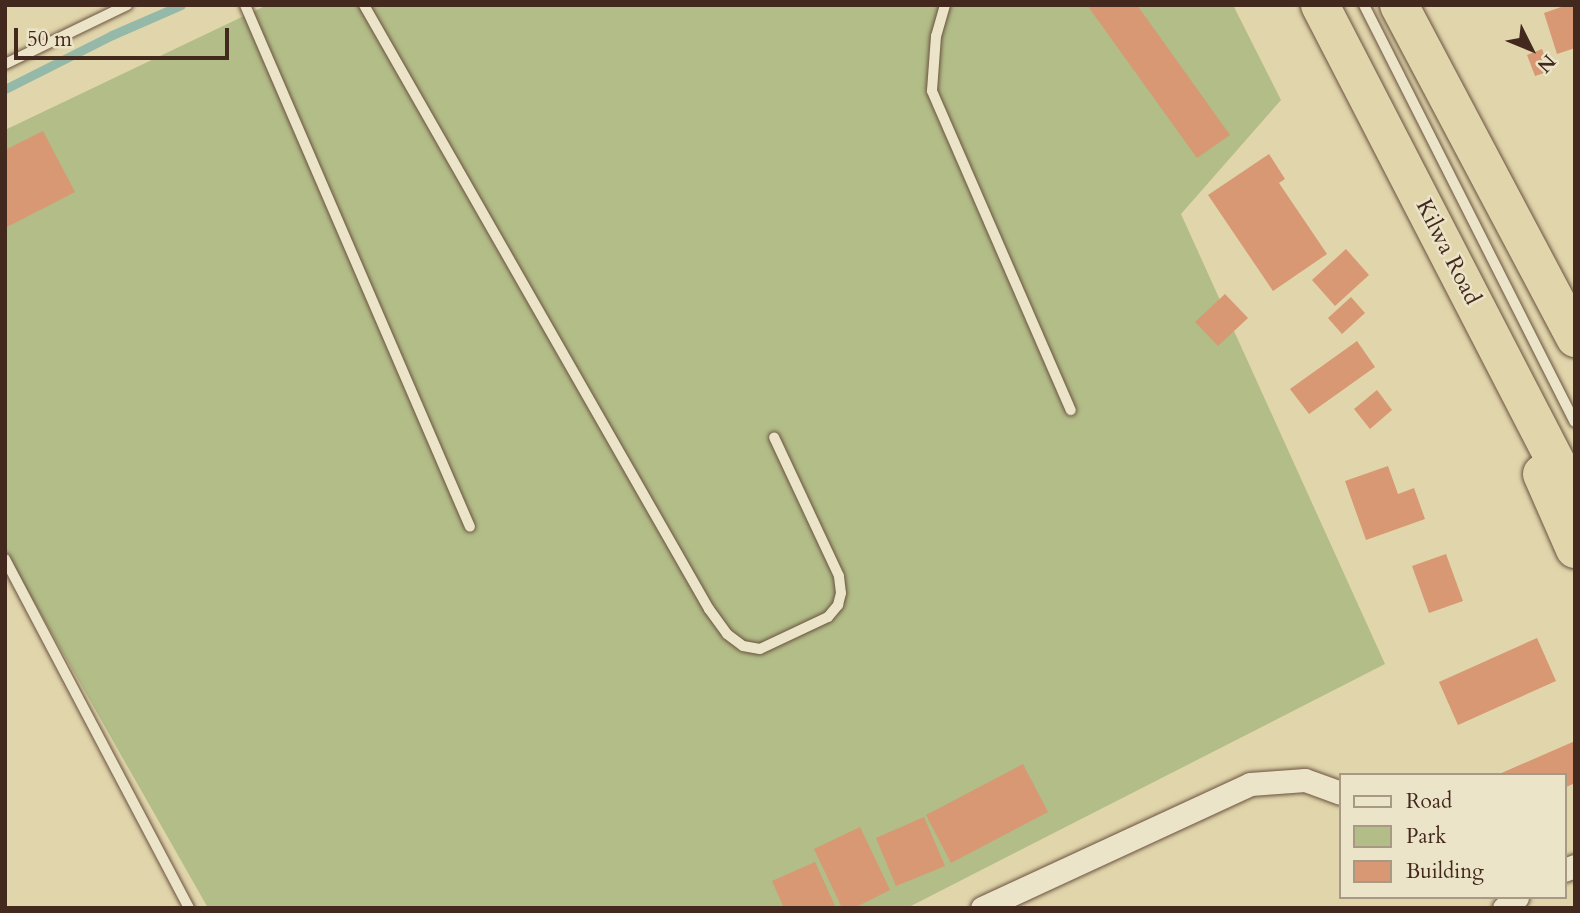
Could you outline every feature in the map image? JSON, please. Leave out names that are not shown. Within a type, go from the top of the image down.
[{"type":"highway","name":"Kilwa Road","points":[[1320,5],[1575,499]]},
{"type":"highway","points":[[1399,5],[1575,338]]},
{"type":"highway","points":[[1531,414],[1543,483],[1575,549]]},
{"type":"street","points":[[982,908],[1250,784],[1305,780],[1338,792]]},
{"type":"lane","points":[[5,64],[127,5]]},
{"type":"lane","points":[[244,5],[470,527]]},
{"type":"lane","points":[[364,5],[709,609],[727,634],[743,646],[760,649],[828,617],[838,605],[841,593],[839,576],[774,437]]},
{"type":"lane","points":[[945,5],[936,36],[932,91],[1071,410]]},
{"type":"lane","points":[[1364,5],[1575,422]]},
{"type":"lane","points":[[5,559],[189,908]]},
{"type":"green space","points":[[267,5],[1233,5],[1281,100],[1181,214],[1385,664],[907,908],[208,908],[5,551],[5,130]]},
{"type":"building","points":[[1087,5],[1137,5],[1230,135],[1197,158]]},
{"type":"building","points":[[1575,5],[1575,48],[1557,54],[1544,13]]},
{"type":"building","points":[[1542,49],[1550,71],[1535,76],[1527,55]]},
{"type":"building","points":[[43,131],[75,192],[5,228],[5,150]]},
{"type":"building","points":[[1269,154],[1285,179],[1279,183],[1327,254],[1273,291],[1208,195]]},
{"type":"building","points":[[1346,249],[1369,275],[1335,306],[1312,280]]},
{"type":"building","points":[[1225,294],[1248,318],[1218,346],[1195,322]]},
{"type":"building","points":[[1351,297],[1365,313],[1342,334],[1328,318]]},
{"type":"building","points":[[1357,341],[1375,367],[1309,414],[1290,389]]},
{"type":"building","points":[[1377,390],[1392,410],[1370,429],[1354,409]]},
{"type":"building","points":[[1388,466],[1398,494],[1414,488],[1425,519],[1366,540],[1345,481]]},
{"type":"building","points":[[1446,554],[1463,601],[1429,613],[1412,566]]},
{"type":"building","points":[[1537,638],[1556,681],[1458,725],[1439,682]]},
{"type":"building","points":[[1575,741],[1575,783],[1566,787],[1566,773],[1502,773]]},
{"type":"building","points":[[1023,764],[1048,812],[951,863],[926,815]]},
{"type":"building","points":[[924,817],[945,866],[896,886],[876,838]]},
{"type":"building","points":[[860,827],[890,890],[854,908],[842,908],[814,849]]},
{"type":"building","points":[[815,862],[836,908],[784,908],[772,881]]},
{"type":"waterway","points":[[5,89],[112,35],[181,5]]}]
